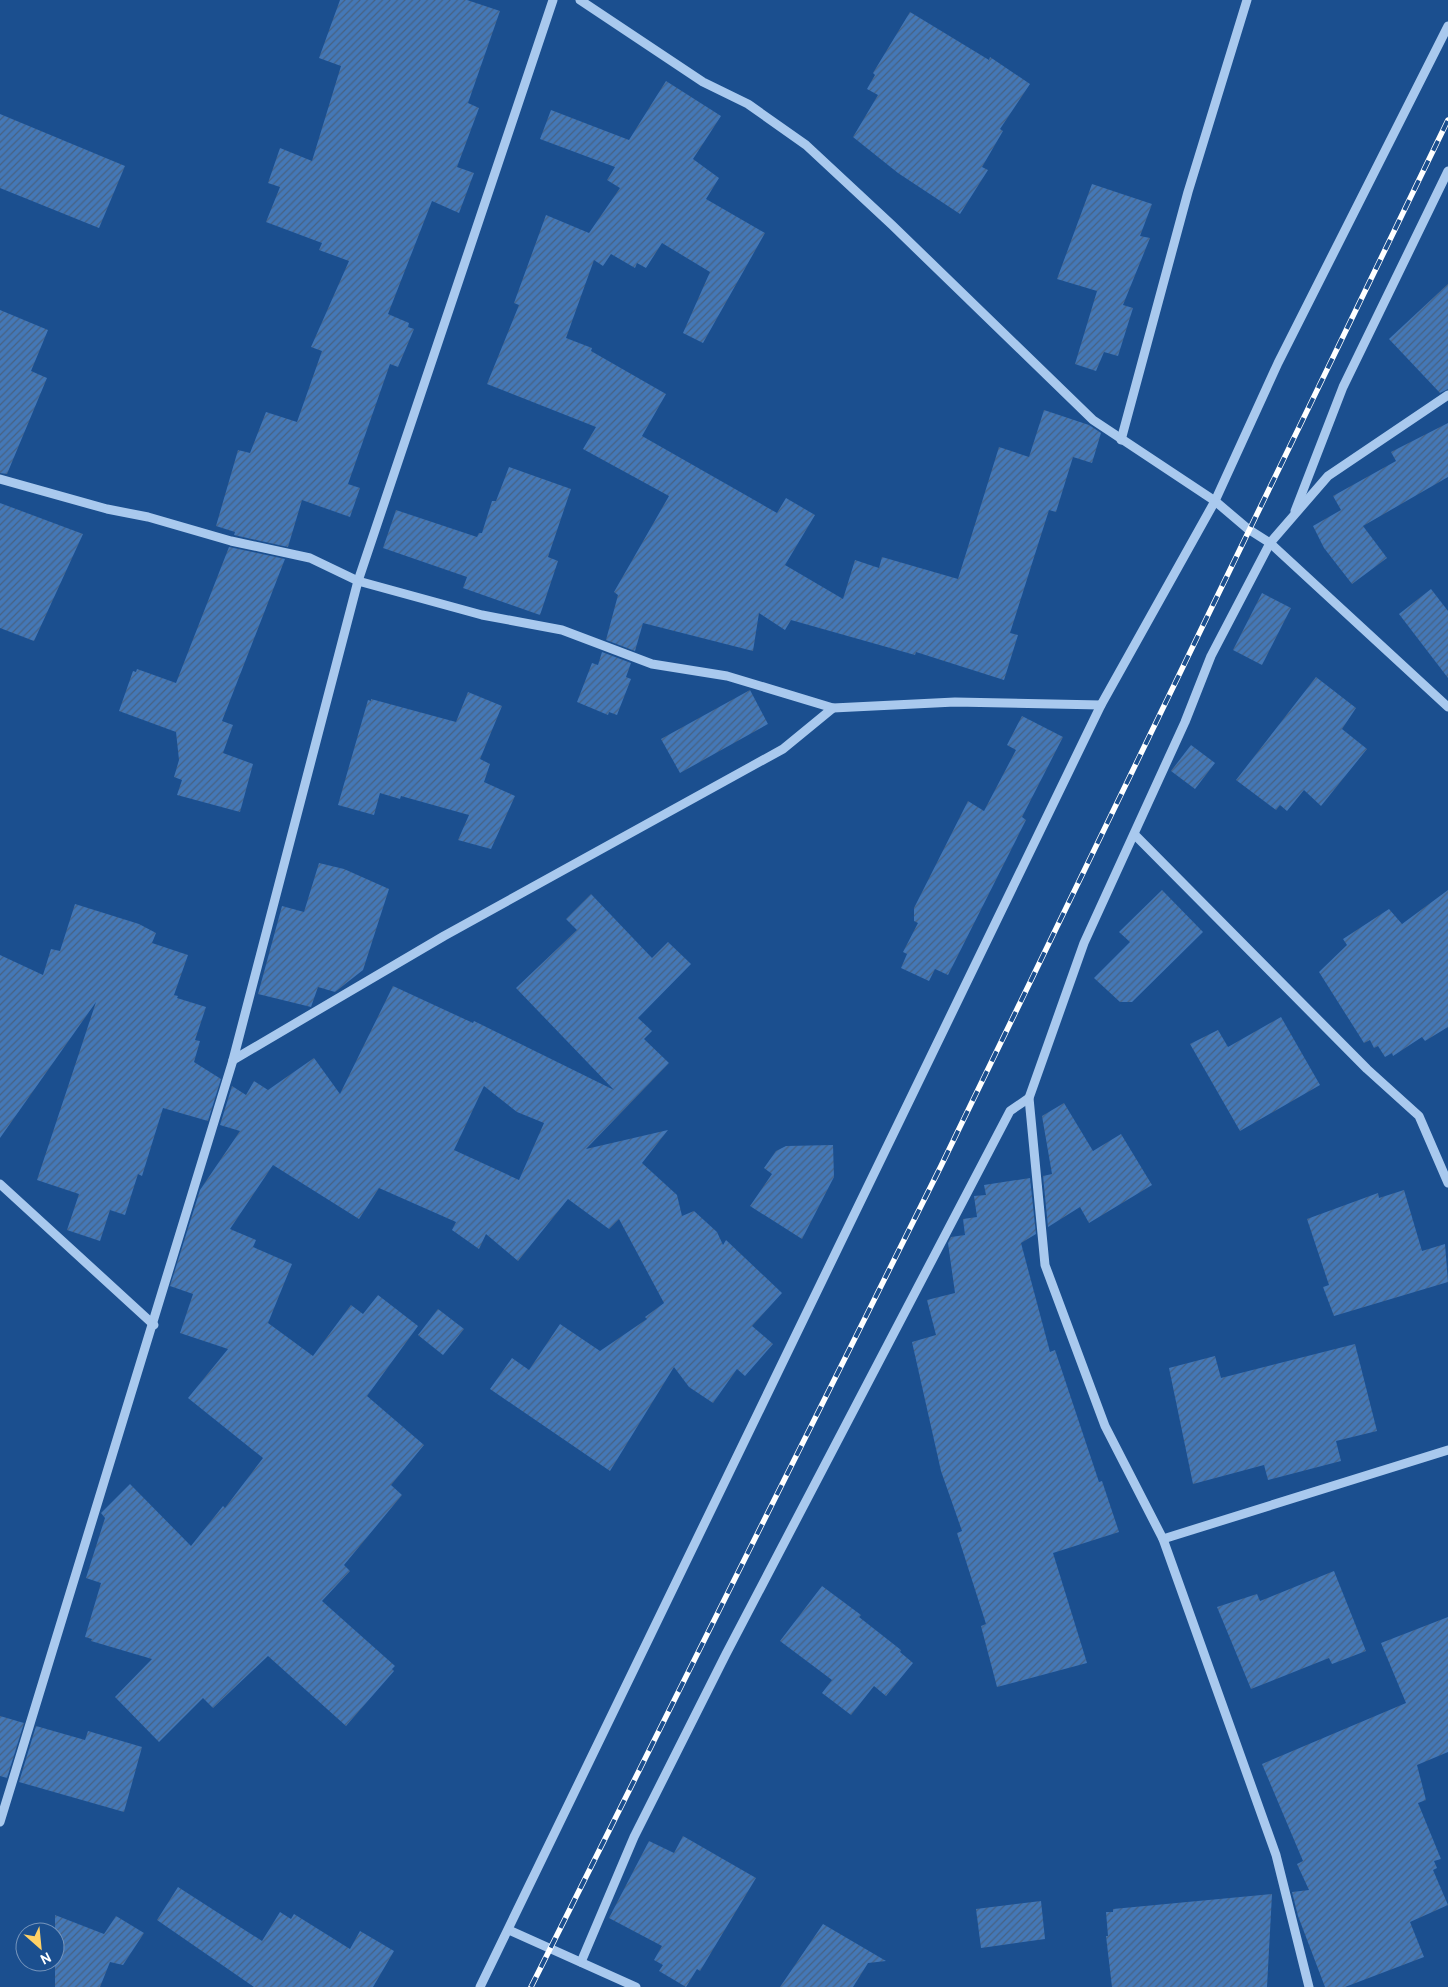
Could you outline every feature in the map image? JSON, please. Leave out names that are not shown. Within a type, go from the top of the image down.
[{"type":"street","points":[[0,1822],[154,1325],[233,1060],[358,581],[553,0]]},
{"type":"street","points":[[580,0],[703,82],[748,104],[806,145],[892,225],[1093,420],[1215,501],[1248,529],[1270,543],[1448,708]]},
{"type":"street","points":[[1121,440],[1188,192],[1247,0]]},
{"type":"street","points":[[480,1987],[1101,705],[1215,501],[1278,363],[1448,26]]},
{"type":"street","points":[[1292,518],[1343,387],[1448,171]]},
{"type":"street","points":[[1309,1987],[1276,1855],[1163,1539],[1105,1426],[1044,1265],[1029,1098],[1084,943],[1135,835],[1185,722],[1211,656],[1270,543],[1328,476],[1448,395]]},
{"type":"street","points":[[0,480],[107,509],[148,517],[231,541],[310,558],[358,581],[482,615],[562,630],[652,664],[727,676],[833,708],[955,702],[1101,705]]},
{"type":"street","points":[[233,1060],[444,936],[783,749],[833,708]]},
{"type":"street","points":[[1135,835],[1367,1069],[1419,1116],[1448,1183]]},
{"type":"street","points":[[581,1962],[634,1837],[893,1332],[1010,1111],[1029,1098]]},
{"type":"street","points":[[0,1184],[154,1325]]},
{"type":"street","points":[[1163,1539],[1448,1450]]},
{"type":"street","points":[[509,1930],[636,1987]]},
{"type":"building","points":[[340,0],[467,0],[500,11],[468,103],[479,108],[457,167],[474,173],[459,213],[432,201],[388,314],[409,323],[408,327],[414,329],[398,367],[390,364],[348,484],[360,488],[350,517],[302,500],[288,547],[234,535],[235,532],[216,526],[238,450],[250,453],[266,412],[297,422],[322,351],[311,347],[349,261],[319,250],[322,243],[266,222],[280,187],[268,183],[280,148],[312,161],[341,66],[319,58]]},
{"type":"building","points":[[910,12],[989,60],[990,57],[1030,84],[1000,129],[1003,131],[982,167],[988,170],[960,214],[898,173],[853,137],[878,95],[867,89],[875,75],[873,73]]},
{"type":"building","points":[[666,81],[721,116],[693,159],[719,178],[706,199],[765,233],[703,343],[683,333],[710,272],[662,243],[646,268],[637,263],[635,268],[611,254],[603,266],[594,260],[566,338],[592,348],[591,351],[666,394],[642,436],[777,513],[786,498],[815,515],[785,565],[843,599],[855,560],[879,568],[882,557],[958,579],[999,447],[1029,457],[1044,410],[1089,425],[1101,433],[1092,463],[1073,457],[1056,512],[1049,510],[1010,633],[1018,635],[1004,680],[916,652],[915,655],[791,620],[785,630],[759,613],[753,651],[643,623],[635,651],[606,640],[618,595],[614,592],[669,496],[583,449],[596,427],[487,384],[519,305],[514,303],[546,215],[589,233],[620,188],[607,180],[615,167],[540,139],[551,110],[629,140]]},
{"type":"building","points":[[0,114],[125,166],[99,228],[0,188]]},
{"type":"building","points":[[1092,184],[1152,204],[1140,236],[1150,238],[1123,305],[1133,308],[1118,356],[1104,352],[1096,371],[1075,364],[1097,291],[1057,279]]},
{"type":"building","points":[[1448,284],[1448,389],[1440,393],[1389,339]]},
{"type":"building","points":[[0,310],[48,330],[31,371],[47,378],[7,474],[0,473]]},
{"type":"building","points":[[1448,423],[1448,477],[1363,526],[1387,558],[1352,584],[1324,548],[1313,526],[1341,510],[1333,496],[1396,461],[1391,452]]},
{"type":"building","points":[[509,467],[571,489],[548,557],[558,561],[540,615],[463,588],[467,577],[383,548],[396,510],[477,537],[479,533],[482,533],[492,501],[496,501]]},
{"type":"building","points":[[0,503],[83,534],[34,641],[0,628]]},
{"type":"building","points":[[229,547],[285,559],[222,721],[233,725],[223,753],[253,764],[240,812],[177,795],[182,780],[174,777],[179,760],[176,732],[119,711],[133,671],[136,672],[137,669],[176,683]]},
{"type":"building","points":[[1431,589],[1448,611],[1448,678],[1399,614]]},
{"type":"building","points":[[1262,593],[1291,608],[1262,665],[1233,650]]},
{"type":"building","points":[[602,652],[631,663],[626,677],[631,679],[617,715],[609,712],[608,715],[577,702],[592,663],[598,665]]},
{"type":"building","points":[[1316,677],[1356,708],[1342,729],[1367,749],[1321,806],[1304,790],[1287,811],[1280,805],[1276,810],[1236,780]]},
{"type":"building","points":[[750,690],[768,724],[680,773],[661,739]]},
{"type":"building","points":[[468,692],[502,706],[480,759],[490,764],[484,782],[515,796],[491,849],[458,840],[469,815],[401,796],[400,799],[380,793],[374,815],[338,805],[368,700],[371,701],[371,699],[456,722]]},
{"type":"building","points":[[1022,716],[1063,737],[1022,817],[1026,820],[948,975],[935,969],[929,981],[901,968],[907,954],[903,952],[918,923],[914,921],[914,908],[968,801],[984,811],[1016,750],[1007,745]]},
{"type":"building","points":[[1191,745],[1215,763],[1195,789],[1171,771]]},
{"type":"building","points":[[319,863],[344,869],[389,889],[363,970],[335,992],[318,987],[311,1007],[258,994],[282,906],[304,912]]},
{"type":"building","points":[[1162,890],[1203,932],[1132,1002],[1120,1002],[1094,978],[1130,942],[1119,932]]},
{"type":"building","points":[[1448,890],[1448,1027],[1425,1041],[1422,1037],[1393,1056],[1392,1053],[1385,1057],[1378,1046],[1374,1048],[1370,1040],[1364,1043],[1319,972],[1347,945],[1343,939],[1389,909],[1402,924]]},
{"type":"building","points":[[591,894],[652,958],[668,942],[691,964],[638,1018],[652,1031],[644,1039],[669,1063],[586,1149],[668,1130],[642,1163],[677,1195],[682,1216],[694,1211],[717,1232],[723,1245],[726,1240],[782,1293],[752,1326],[773,1344],[745,1376],[737,1369],[713,1403],[689,1387],[674,1367],[610,1471],[490,1389],[512,1358],[529,1370],[560,1324],[600,1351],[647,1319],[645,1317],[664,1303],[619,1219],[609,1229],[568,1199],[518,1261],[486,1234],[479,1249],[452,1230],[456,1222],[379,1188],[359,1219],[273,1165],[230,1229],[256,1240],[253,1247],[292,1264],[268,1323],[313,1356],[351,1305],[363,1314],[378,1295],[418,1326],[367,1396],[424,1445],[391,1485],[402,1495],[344,1565],[350,1571],[322,1601],[395,1666],[392,1669],[394,1671],[346,1726],[268,1656],[213,1708],[203,1698],[159,1742],[115,1697],[152,1659],[91,1641],[92,1639],[85,1637],[101,1583],[86,1578],[105,1518],[101,1513],[130,1484],[191,1546],[223,1506],[225,1508],[263,1458],[188,1398],[228,1349],[180,1333],[193,1294],[170,1286],[200,1190],[240,1131],[220,1125],[232,1086],[246,1095],[254,1081],[268,1090],[314,1058],[340,1094],[393,986],[473,1023],[474,1021],[614,1090],[516,988],[577,930],[566,919]],"holes":[[[484,1086],[517,1112],[544,1123],[519,1180],[454,1150]]]},
{"type":"building","points":[[75,904],[139,924],[156,933],[152,943],[188,955],[174,995],[178,996],[177,998],[206,1007],[195,1040],[200,1041],[194,1062],[221,1079],[208,1121],[163,1108],[142,1176],[138,1174],[125,1215],[110,1210],[100,1241],[67,1230],[79,1194],[37,1180],[96,1002],[0,1138],[0,955],[43,975],[51,949],[60,951]]},
{"type":"building","points":[[1281,1017],[1320,1085],[1240,1131],[1190,1044],[1218,1030],[1228,1047]]},
{"type":"building","points":[[1064,1103],[1093,1151],[1121,1134],[1152,1185],[1089,1223],[1080,1207],[1048,1227],[1043,1176],[1052,1174],[1042,1116]]},
{"type":"building","points":[[833,1145],[834,1177],[802,1239],[750,1206],[772,1174],[764,1168],[776,1151],[786,1146]]},
{"type":"building","points":[[1030,1178],[1036,1234],[1021,1243],[1050,1352],[1055,1350],[1099,1482],[1102,1481],[1119,1532],[1053,1553],[1087,1663],[997,1687],[981,1626],[986,1624],[957,1533],[962,1531],[941,1471],[912,1342],[936,1335],[927,1300],[955,1293],[948,1243],[951,1237],[965,1235],[963,1219],[977,1217],[974,1196],[986,1195],[984,1185]]},
{"type":"building","points":[[1404,1190],[1422,1251],[1445,1244],[1448,1282],[1334,1316],[1323,1287],[1329,1285],[1307,1219],[1378,1193],[1379,1198]]},
{"type":"building","points":[[438,1309],[464,1329],[443,1355],[418,1335]]},
{"type":"building","points":[[1355,1344],[1377,1431],[1336,1441],[1341,1461],[1268,1480],[1264,1465],[1193,1484],[1169,1368],[1215,1356],[1221,1378]]},
{"type":"building","points":[[1334,1571],[1366,1651],[1332,1664],[1329,1658],[1251,1689],[1217,1607],[1257,1594],[1260,1601]]},
{"type":"building","points":[[822,1586],[861,1615],[859,1617],[901,1650],[900,1652],[913,1663],[886,1696],[874,1686],[851,1715],[822,1693],[832,1680],[780,1641]]},
{"type":"building","points":[[1448,1617],[1448,1752],[1417,1765],[1426,1800],[1418,1803],[1441,1859],[1434,1861],[1437,1868],[1433,1870],[1448,1905],[1410,1922],[1424,1957],[1345,1987],[1325,1987],[1298,1916],[1292,1892],[1309,1890],[1297,1864],[1303,1861],[1262,1764],[1406,1703],[1381,1643]]},
{"type":"building","points":[[0,1716],[24,1723],[7,1778],[0,1776]]},
{"type":"building","points":[[36,1726],[85,1740],[88,1731],[142,1747],[124,1812],[19,1782]]},
{"type":"building","points":[[683,1836],[756,1878],[700,1971],[697,1969],[686,1987],[659,1971],[663,1965],[654,1960],[662,1946],[609,1918],[649,1841],[674,1853]]},
{"type":"building","points":[[178,1887],[262,1941],[280,1912],[291,1919],[294,1914],[350,1949],[360,1931],[394,1951],[373,1987],[254,1987],[157,1920]]},
{"type":"building","points":[[1272,1894],[1267,1987],[1112,1987],[1106,1936],[1108,1936],[1106,1912],[1113,1912],[1113,1909]]},
{"type":"building","points":[[1041,1901],[1045,1939],[981,1948],[976,1909]]},
{"type":"building","points":[[55,1915],[104,1934],[116,1916],[144,1933],[123,1965],[110,1962],[100,1987],[55,1987],[55,1972],[65,1972],[65,1922],[55,1922]]},
{"type":"building","points":[[823,1924],[886,1961],[868,1963],[853,1987],[780,1987]]},
{"type":"railway","points":[[531,1987],[941,1166],[1448,120]]}]
